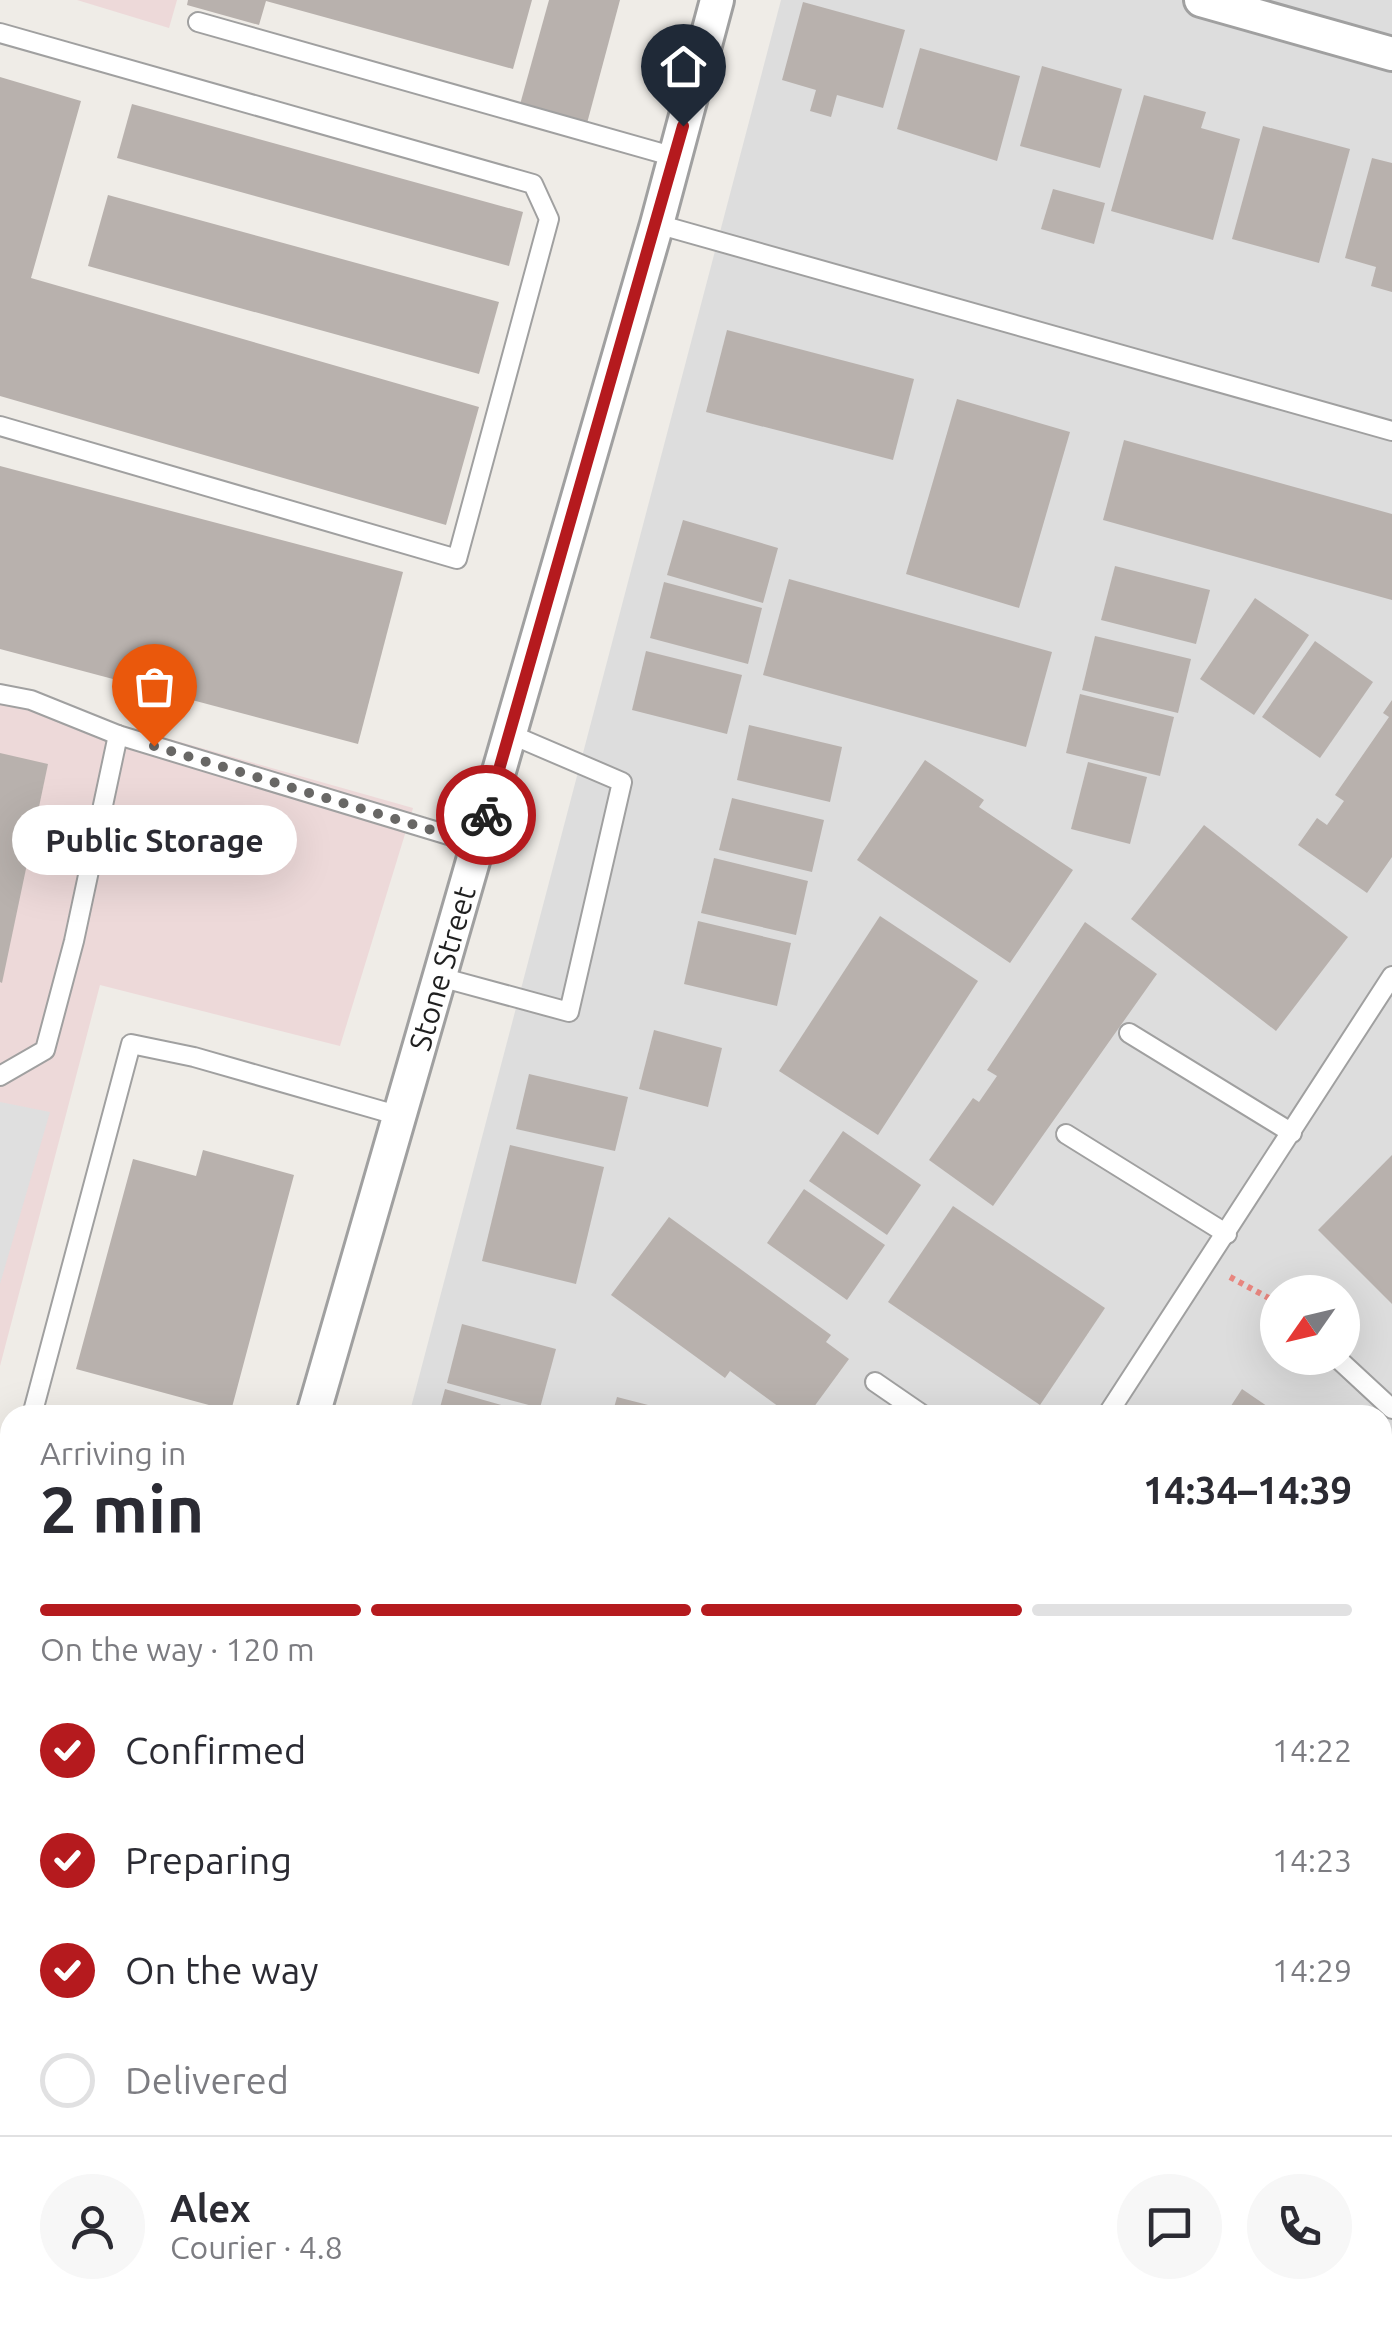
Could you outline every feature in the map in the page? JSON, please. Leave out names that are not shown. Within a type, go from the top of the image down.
[{"type":"street","name":"Stone Street","points":[[316,1405],[657,224],[717,0]]},
{"type":"street","points":[[1201,0],[1392,54]]},
{"type":"lane","points":[[198,22],[675,157]]},
{"type":"lane","points":[[0,33],[533,184],[549,220],[458,559],[0,426]]},
{"type":"lane","points":[[657,224],[1392,431]]},
{"type":"lane","points":[[0,694],[31,700],[118,734],[478,844]]},
{"type":"lane","points":[[0,1076],[45,1050],[74,941],[118,734]]},
{"type":"lane","points":[[440,977],[569,1012],[622,782],[510,734]]},
{"type":"lane","points":[[1114,1405],[1392,976]]},
{"type":"lane","points":[[1129,1032],[1292,1133]]},
{"type":"lane","points":[[35,1405],[131,1044],[194,1057],[400,1116]]},
{"type":"lane","points":[[1066,1134],[1227,1234]]},
{"type":"lane","points":[[1356,1375],[1388,1405]]},
{"type":"lane","points":[[875,1382],[909,1405]]},
{"type":"path","points":[[1208,1264],[1260,1293]]},
{"type":"shaded area","points":[[77,0],[177,0],[169,28]]},
{"type":"shaded area","points":[[781,0],[1392,0],[1392,1405],[412,1405]]},
{"type":"shaded area","points":[[0,691],[413,808],[340,1046],[100,985],[0,1366]]},
{"type":"shaded area","points":[[0,1102],[50,1112],[0,1284]]},
{"type":"building","points":[[188,0],[532,0],[513,69],[266,1],[259,25],[187,5]]},
{"type":"building","points":[[549,0],[620,0],[586,127],[519,108]]},
{"type":"building","points":[[803,2],[905,30],[883,108],[837,95],[831,117],[810,111],[816,90],[782,80]]},
{"type":"building","points":[[920,48],[1020,76],[997,161],[897,129]]},
{"type":"building","points":[[1042,66],[1122,89],[1100,168],[1020,146]]},
{"type":"building","points":[[0,77],[81,101],[31,278],[479,407],[446,525],[0,396]]},
{"type":"building","points":[[1144,95],[1206,112],[1201,128],[1240,139],[1213,240],[1111,211]]},
{"type":"building","points":[[132,104],[523,212],[509,266],[117,158]]},
{"type":"building","points":[[1263,126],[1350,149],[1319,263],[1232,239]]},
{"type":"building","points":[[1372,158],[1392,163],[1392,292],[1371,286],[1376,267],[1345,258]]},
{"type":"building","points":[[1053,189],[1105,203],[1094,244],[1041,229]]},
{"type":"building","points":[[108,195],[499,302],[479,374],[88,266]]},
{"type":"building","points":[[727,330],[914,379],[893,460],[706,412]]},
{"type":"building","points":[[957,399],[1070,432],[1019,608],[906,574]]},
{"type":"building","points":[[1124,440],[1392,514],[1392,600],[1103,520]]},
{"type":"building","points":[[0,466],[403,572],[358,744],[0,649]]},
{"type":"building","points":[[683,520],[778,548],[763,603],[667,575]]},
{"type":"building","points":[[1115,566],[1210,590],[1196,644],[1101,620]]},
{"type":"building","points":[[789,579],[1052,652],[1026,747],[763,675]]},
{"type":"building","points":[[664,582],[762,608],[748,664],[650,638]]},
{"type":"building","points":[[1255,598],[1309,635],[1254,715],[1200,679]]},
{"type":"building","points":[[1095,636],[1191,659],[1178,713],[1082,690]]},
{"type":"building","points":[[1315,641],[1373,682],[1320,758],[1262,717]]},
{"type":"building","points":[[646,651],[742,675],[727,734],[632,710]]},
{"type":"building","points":[[1080,694],[1174,717],[1160,776],[1066,753]]},
{"type":"building","points":[[1392,700],[1392,857],[1367,893],[1298,845],[1317,818],[1327,825],[1344,801],[1335,795],[1389,717],[1383,713]]},
{"type":"building","points":[[749,725],[842,747],[830,802],[737,780]]},
{"type":"building","points":[[0,753],[48,764],[2,983],[0,982]]},
{"type":"building","points":[[925,760],[984,800],[979,807],[1073,870],[1010,963],[857,860]]},
{"type":"building","points":[[1088,762],[1147,777],[1130,844],[1071,829]]},
{"type":"building","points":[[732,798],[824,820],[812,872],[719,850]]},
{"type":"building","points":[[1204,825],[1348,937],[1276,1031],[1131,919]]},
{"type":"building","points":[[714,858],[808,881],[796,935],[701,913]]},
{"type":"building","points":[[880,916],[978,981],[878,1135],[779,1071]]},
{"type":"building","points":[[698,921],[791,943],[777,1006],[684,984]]},
{"type":"building","points":[[1085,922],[1157,974],[993,1206],[929,1160],[973,1098],[979,1102],[997,1076],[987,1070]]},
{"type":"building","points":[[654,1030],[722,1048],[708,1107],[639,1089]]},
{"type":"building","points":[[529,1074],[628,1097],[615,1151],[516,1129]]},
{"type":"building","points":[[843,1131],[921,1185],[887,1235],[809,1181]]},
{"type":"building","points":[[510,1145],[604,1167],[576,1284],[482,1261]]},
{"type":"building","points":[[203,1150],[294,1175],[233,1405],[209,1405],[76,1369],[133,1159],[196,1176]]},
{"type":"building","points":[[1392,1155],[1392,1304],[1318,1230]]},
{"type":"building","points":[[804,1189],[885,1245],[847,1300],[767,1243]]},
{"type":"building","points":[[953,1206],[1105,1308],[1040,1405],[888,1302]]},
{"type":"building","points":[[669,1217],[831,1335],[826,1342],[849,1359],[815,1405],[776,1405],[730,1371],[725,1378],[611,1295]]},
{"type":"building","points":[[462,1324],[556,1349],[541,1405],[447,1383]]},
{"type":"building","points":[[445,1389],[501,1405],[441,1405]]},
{"type":"building","points":[[1242,1389],[1265,1405],[1232,1405]]},
{"type":"building","points":[[617,1397],[648,1405],[615,1405]]},
{"type":"way so far","points":[[154,746],[478,844],[486,815]]},
{"type":"place","name":"Public Storage","points":[[154,746]]},
{"type":"route","points":[[486,815],[683,126]]}]
